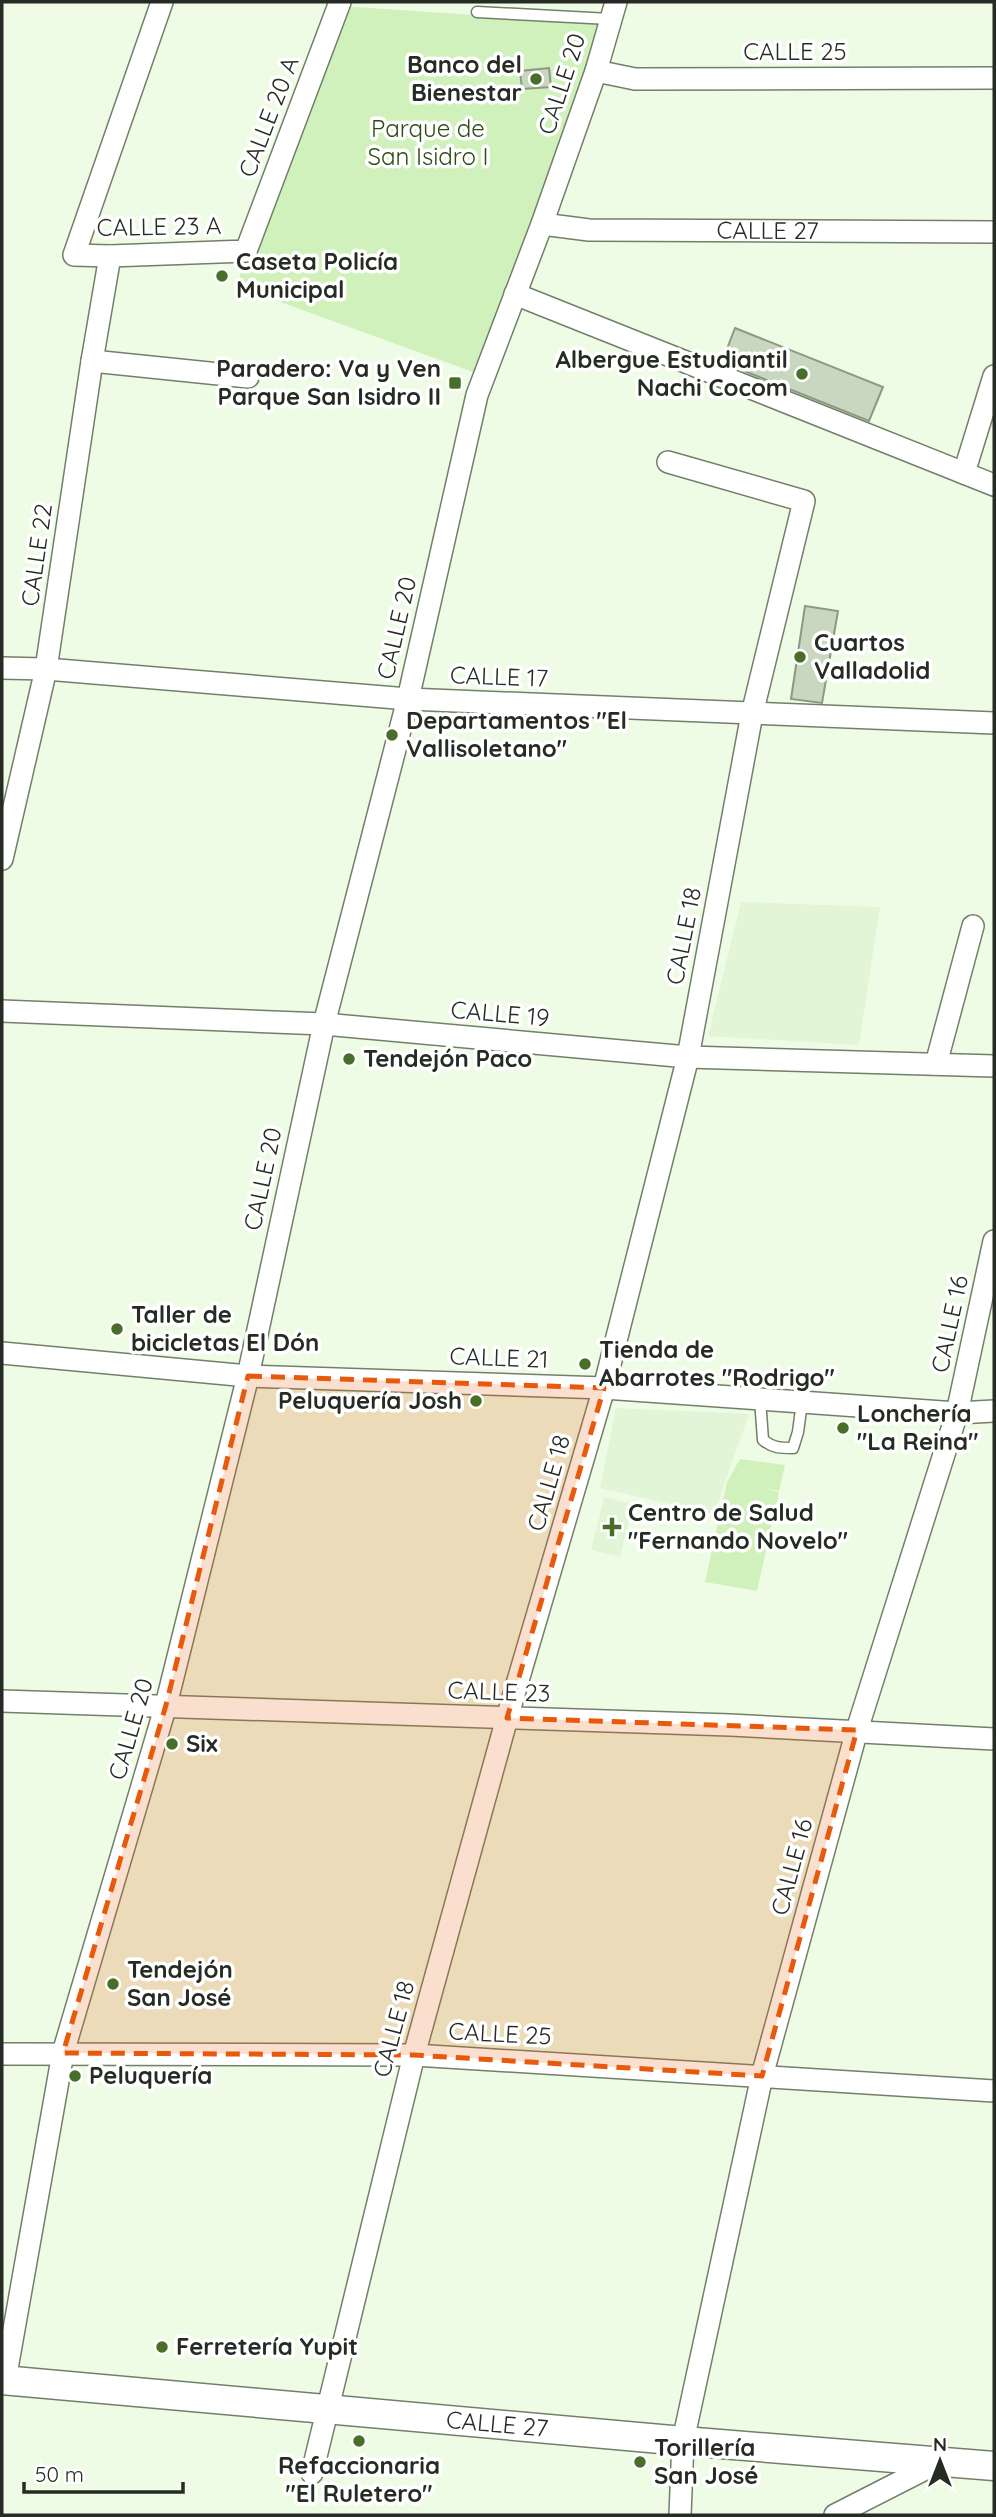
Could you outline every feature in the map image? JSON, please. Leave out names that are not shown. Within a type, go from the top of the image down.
[{"type":"main road","name":"CALLE 27","points":[[3,2380],[994,2466]]},
{"type":"street","name":"CALLE 23 A","points":[[162,2],[74,255],[246,251]]},
{"type":"street","name":"CALLE 20 A","points":[[246,251],[340,2]]},
{"type":"street","name":"CALLE 20","points":[[3,2380],[63,2053],[166,1705],[248,1376],[324,1024],[408,699],[477,396],[542,224],[596,71],[613,11]]},
{"type":"street","name":"CALLE 25","points":[[596,71],[635,79],[994,78]]},
{"type":"street","name":"CALLE 27","points":[[542,224],[589,230],[994,232]]},
{"type":"street","name":"CALLE 22","points":[[2,859],[46,669],[110,256]]},
{"type":"street","points":[[515,294],[994,485]]},
{"type":"street","points":[[92,361],[248,377]]},
{"type":"street","points":[[964,474],[994,376]]},
{"type":"street","name":"CALLE 18","points":[[312,2473],[414,2054],[507,1718],[604,1388],[688,1057],[752,714],[804,501],[668,462]]},
{"type":"street","name":"CALLE 17","points":[[2,668],[46,669],[408,699],[994,723]]},
{"type":"street","points":[[936,1064],[973,926]]},
{"type":"street","name":"CALLE 19","points":[[2,1011],[324,1024],[688,1057],[994,1066]]},
{"type":"street","name":"CALLE 16","points":[[680,2515],[682,2441],[762,2076],[857,1730],[957,1413],[994,1241]]},
{"type":"street","name":"CALLE 21","points":[[2,1353],[248,1376],[604,1388],[957,1413],[994,1411]]},
{"type":"street","name":"CALLE 23","points":[[2,1701],[857,1730],[994,1739]]},
{"type":"street","name":"CALLE 25","points":[[2,2054],[414,2054],[994,2091]]},
{"type":"street","points":[[835,2515],[939,2462]]},
{"type":"lane","points":[[477,12],[613,11]]},
{"type":"lane","points":[[760,1399],[763,1440],[772,1447],[780,1448],[793,1448],[803,1402]]},
{"type":"highlighted area","points":[[248,1376],[604,1388],[507,1718],[857,1730],[762,2076],[414,2055],[63,2053],[166,1705]]},
{"type":"shaded area","points":[[741,902],[880,907],[859,1045],[708,1036]]},
{"type":"shaded area","points":[[616,1408],[749,1414],[714,1514],[600,1488]]},
{"type":"shaded area","name":"Centro de Salud \"Fernando Novelo\"","points":[[604,1497],[633,1504],[620,1557],[591,1550]]},
{"type":"green space","name":"Parque de San Isidro I","points":[[341,6],[618,25],[473,372],[236,286]]},
{"type":"green space","points":[[740,1459],[785,1465],[779,1491],[761,1488],[779,1492],[757,1591],[705,1582],[727,1482]]},
{"type":"building","name":"Banco del Bienestar","points":[[549,68],[551,87],[522,89],[520,71]]},
{"type":"building","name":"Albergue Estudiantil Nachi Cocom","points":[[735,328],[883,387],[869,421],[722,362]]},
{"type":"building","name":"Cuartos Valladolid","points":[[805,606],[838,611],[822,703],[791,699]]},
{"type":"place","name":"Banco del Bienestar","points":[[536,79]]},
{"type":"place","name":"Caseta Policía Municipal","points":[[222,276]]},
{"type":"place","name":"Albergue Estudiantil Nachi Cocom","points":[[802,374]]},
{"type":"place","name":"Paradero: Va y Ven Parque San Isidro II","points":[[455,383]]},
{"type":"place","name":"Cuartos Valladolid","points":[[800,657]]},
{"type":"place","name":"Departamentos \"El Vallisoletano\"","points":[[392,735]]},
{"type":"place","name":"Tendejón Paco","points":[[349,1059]]},
{"type":"place","name":"Taller de bicicletas El Dón","points":[[117,1329]]},
{"type":"place","name":"Tienda de Abarrotes \"Rodrigo\"","points":[[585,1364]]},
{"type":"place","name":"Peluquería Josh","points":[[476,1401]]},
{"type":"place","name":"Lonchería \"La Reina\"","points":[[843,1428]]},
{"type":"place","name":"Centro de Salud \"Fernando Novelo\"","points":[[612,1527]]},
{"type":"place","name":"Six","points":[[172,1744]]},
{"type":"place","name":"Tendejón San José","points":[[113,1984]]},
{"type":"place","name":"Peluquería","points":[[75,2076]]},
{"type":"place","name":"Ferretería Yupit","points":[[162,2347]]},
{"type":"place","name":"Refaccionaria \"El Ruletero\"","points":[[359,2441]]},
{"type":"place","name":"Torillería San José","points":[[640,2462]]}]
